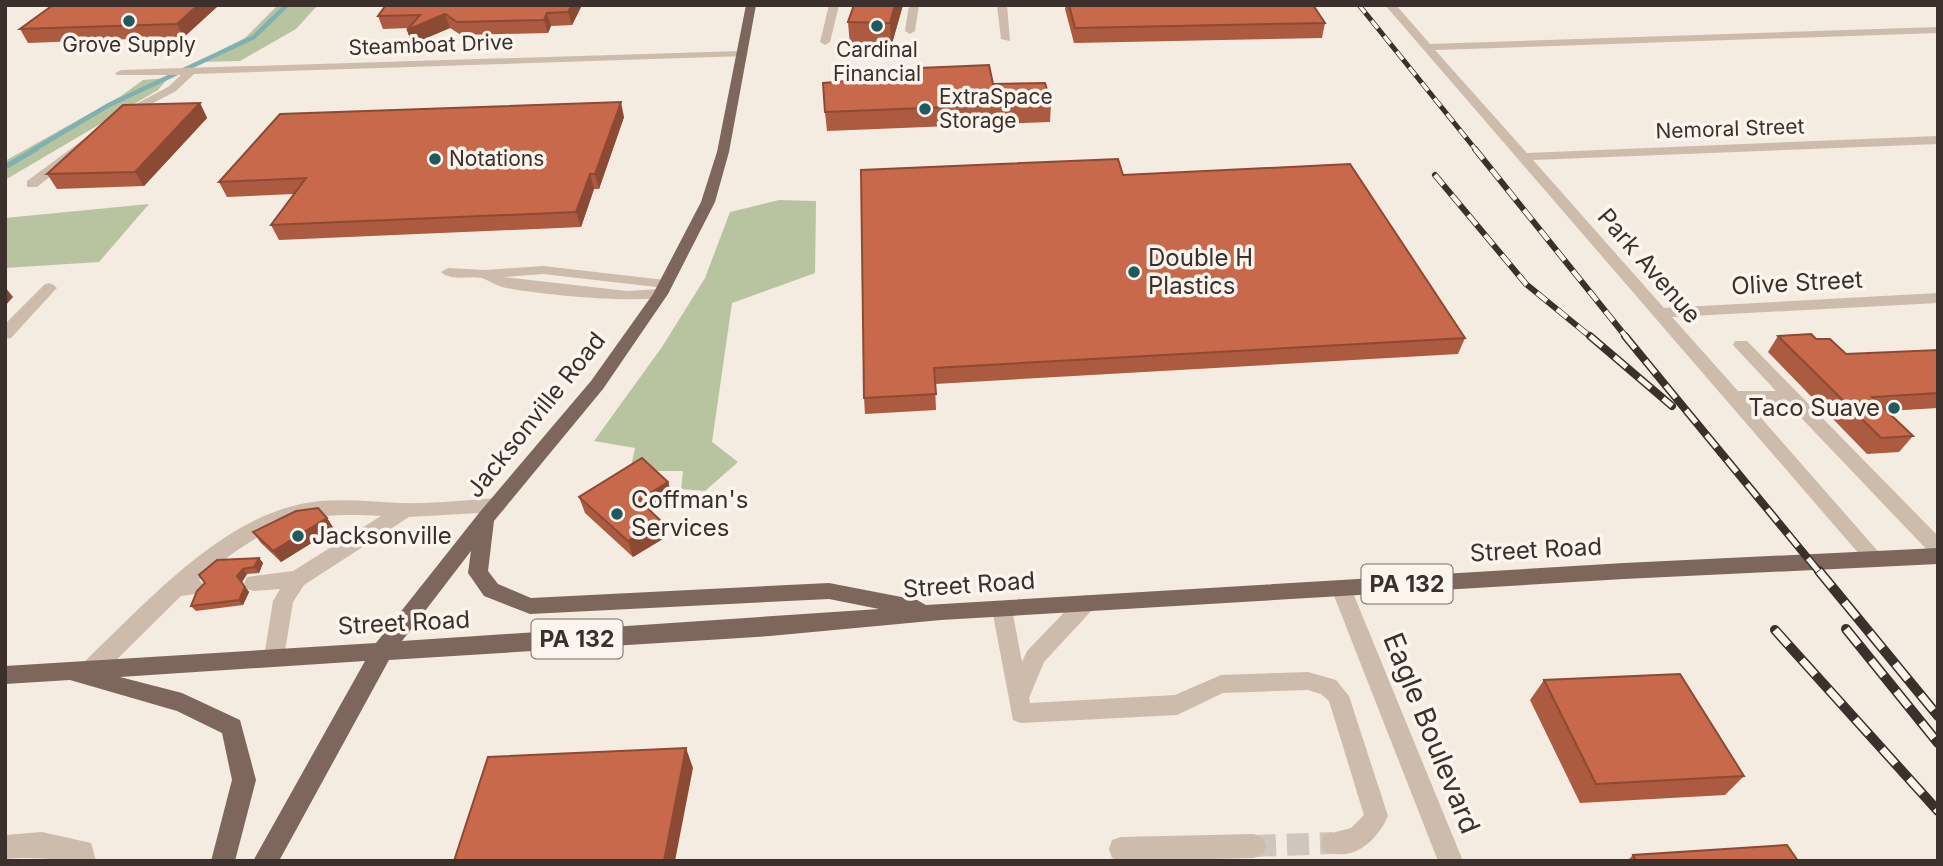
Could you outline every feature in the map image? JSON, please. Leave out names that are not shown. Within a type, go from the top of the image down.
[{"type":"main road","name":"Jacksonville Road","points":[[265,861],[383,650],[492,512],[605,376],[663,289],[708,202],[723,152],[751,5]]},
{"type":"main road","points":[[492,512],[478,573],[491,590],[530,606],[829,591],[941,612]]},
{"type":"main road","name":"Street Road","points":[[5,675],[770,627],[1086,603],[1873,557],[1938,556]]},
{"type":"main road","points":[[65,671],[182,704],[232,727],[244,780],[223,861]]},
{"type":"street","points":[[825,42],[834,5]]},
{"type":"street","points":[[910,31],[915,5]]},
{"type":"street","points":[[1002,5],[1006,39]]},
{"type":"street","name":"Park Avenue","points":[[1390,5],[1873,557]]},
{"type":"street","points":[[1426,47],[1938,30]]},
{"type":"street","name":"Steamboat Drive","points":[[121,73],[741,54]]},
{"type":"street","points":[[32,184],[105,127],[172,89],[191,71]]},
{"type":"street","name":"Nemoral Street","points":[[1524,156],[1938,141]]},
{"type":"street","points":[[448,272],[485,274],[504,283],[627,296],[663,289]]},
{"type":"street","points":[[5,334],[49,288]]},
{"type":"street","name":"Olive Street","points":[[1659,313],[1938,299]]},
{"type":"street","points":[[1741,345],[1938,549]]},
{"type":"street","points":[[1732,397],[1789,397]]},
{"type":"street","points":[[92,669],[187,588],[221,553],[287,515],[318,509],[492,512]]},
{"type":"street","points":[[275,657],[283,601],[297,579],[405,510]]},
{"type":"street","points":[[254,583],[297,579]]},
{"type":"street","name":"Eagle Boulevard","points":[[1341,588],[1451,861]]},
{"type":"street","points":[[1020,705],[1035,657],[1086,603]]},
{"type":"street","points":[[1002,609],[1020,705]]},
{"type":"street","points":[[1020,705],[1177,705],[1221,684],[1308,681],[1328,687],[1338,696],[1376,816],[1367,834],[1348,842],[1333,843]]},
{"type":"street","points":[[5,847],[42,844],[82,852],[84,861]]},
{"type":"street","points":[[1121,849],[1254,846]]},
{"type":"green space","points":[[278,5],[318,5],[296,29],[240,61],[198,62],[245,38]]},
{"type":"green space","points":[[168,78],[158,90],[5,180],[5,161],[121,96],[143,80]]},
{"type":"green space","points":[[779,200],[816,201],[815,273],[732,303],[712,442],[738,462],[705,491],[681,489],[683,471],[630,471],[635,448],[594,441],[662,347],[705,278],[730,212]]},
{"type":"green space","points":[[149,204],[99,262],[5,268],[5,218]]},
{"type":"building","points":[[53,5],[198,5],[177,24],[20,29]]},
{"type":"building","points":[[386,5],[572,5],[568,12],[547,13],[544,20],[457,22],[445,14],[407,30],[420,15],[378,16]]},
{"type":"building","points":[[854,5],[895,5],[890,23],[848,22]]},
{"type":"building","points":[[1069,5],[1313,5],[1325,23],[1075,28]]},
{"type":"building","points":[[989,65],[993,84],[1045,83],[1051,103],[825,112],[823,83],[847,81],[849,71]]},
{"type":"building","name":"Notations","points":[[621,102],[595,174],[590,174],[576,212],[271,225],[306,178],[219,182],[280,114]]},
{"type":"building","points":[[200,103],[135,172],[47,174],[123,105]]},
{"type":"building","name":"Double H Plastics","points":[[1118,159],[1123,175],[1350,164],[1465,338],[934,368],[936,394],[864,398],[861,170]]},
{"type":"building","points":[[1811,334],[1816,339],[1830,339],[1846,354],[1938,350],[1938,393],[1872,397],[1913,436],[1881,438],[1778,336]]},
{"type":"building","points":[[642,458],[668,482],[639,500],[661,521],[628,541],[579,497]]},
{"type":"building","points":[[318,508],[327,518],[273,551],[253,532],[296,511]]},
{"type":"building","points":[[259,558],[254,567],[243,569],[237,576],[245,587],[239,600],[191,606],[197,591],[205,583],[199,575],[217,560]]},
{"type":"building","points":[[1680,674],[1744,776],[1596,784],[1544,680]]},
{"type":"building","points":[[686,748],[664,861],[454,861],[488,757]]},
{"type":"building","points":[[1787,845],[1798,861],[1636,861],[1633,855]]},
{"type":"waterway","points":[[33,150],[109,105],[254,37],[287,5]]},
{"type":"waterway","points":[[5,167],[36,149]]},
{"type":"tunnel","points":[[1254,846],[1333,843]]},
{"type":"railway","points":[[1359,5],[1476,150]]},
{"type":"railway","points":[[1475,149],[1627,338]]},
{"type":"railway","points":[[1435,175],[1526,284],[1592,338]]},
{"type":"railway","points":[[1590,336],[1672,406]]},
{"type":"railway","points":[[1625,336],[1820,573]]},
{"type":"railway","points":[[1819,571],[1938,716]]},
{"type":"railway","points":[[1846,629],[1938,743]]},
{"type":"railway","points":[[1775,630],[1938,811]]},
{"type":"place","name":"Grove Supply","points":[[129,21]]},
{"type":"place","name":"Cardinal Financial","points":[[877,26]]},
{"type":"place","name":"ExtraSpace Storage","points":[[925,109]]},
{"type":"place","name":"Notations","points":[[435,159]]},
{"type":"place","name":"Double H Plastics","points":[[1134,272]]},
{"type":"place","name":"Taco Suave","points":[[1894,408]]},
{"type":"place","name":"Coffman's Services","points":[[617,514]]},
{"type":"place","name":"Jacksonville","points":[[298,536]]}]
